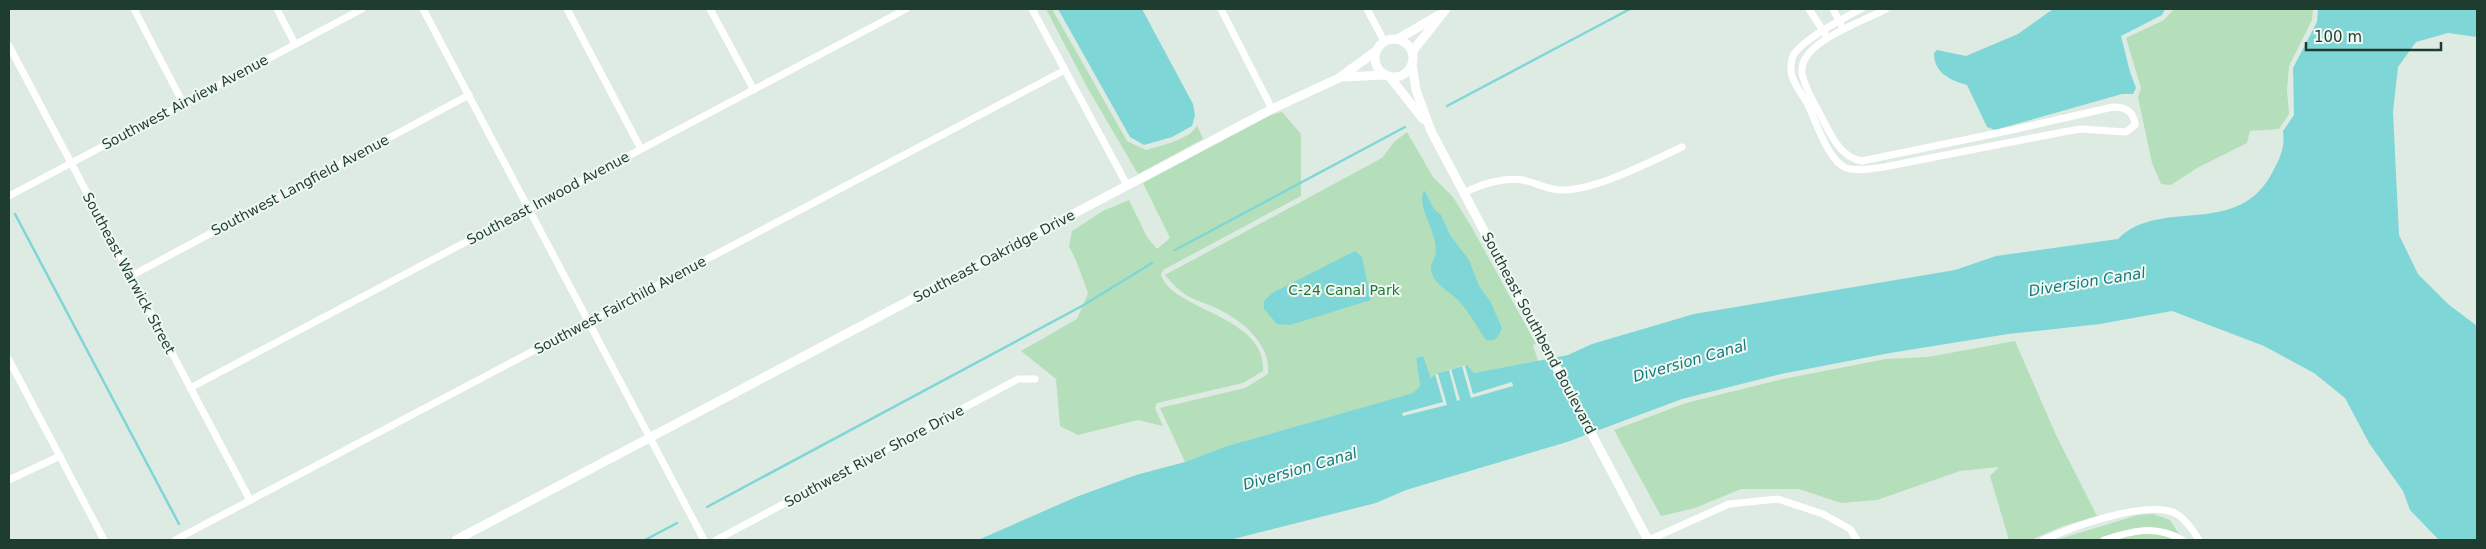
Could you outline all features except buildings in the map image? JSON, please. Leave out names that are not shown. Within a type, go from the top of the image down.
[{"type":"street","points":[[134,9],[184,103]]},
{"type":"street","points":[[277,9],[295,44]]},
{"type":"street","name":"Southwest Airview Avenue","points":[[9,196],[362,9]]},
{"type":"street","points":[[423,9],[704,540]]},
{"type":"street","points":[[567,9],[641,149]]},
{"type":"street","points":[[710,9],[754,90]]},
{"type":"street","name":"Southeast Inwood Avenue","points":[[190,388],[906,9]]},
{"type":"street","points":[[1032,9],[1127,186]]},
{"type":"street","points":[[1220,9],[1272,109]]},
{"type":"street","points":[[1367,9],[1384,42]]},
{"type":"street","points":[[1809,9],[1828,38]]},
{"type":"street","points":[[1833,9],[1843,28]]},
{"type":"street","points":[[1861,9],[1839,19],[1794,54],[1792,62],[1792,76],[1817,117],[1845,155],[1859,160],[1964,140],[2113,107],[2127,109],[2134,118],[2132,129],[2126,132],[2081,129],[1884,167],[1846,168],[1838,162],[1817,117],[1804,81],[1803,62],[1809,53],[1843,28],[1886,9]]},
{"type":"street","points":[[1445,10],[1412,52],[1412,64],[1400,76],[1387,76],[1375,62],[1376,51],[1384,42],[1398,39],[1445,10]]},
{"type":"street","points":[[1398,39],[1404,42],[1412,52]]},
{"type":"street","name":"Southeast Warwick Street","points":[[9,46],[250,500]]},
{"type":"street","name":"Southeast Oakridge Drive","points":[[456,540],[1272,109],[1340,78],[1376,51]]},
{"type":"street","name":"Southeast Southbend Boulevard","points":[[1412,64],[1416,90],[1429,127],[1648,540]]},
{"type":"street","name":"Southwest Fairchild Avenue","points":[[175,540],[1064,70]]},
{"type":"street","name":"Southeast Oakridge Drive","points":[[1340,78],[1387,76]]},
{"type":"street","name":"Southeast Southbend Boulevard","points":[[1387,76],[1429,127]]},
{"type":"street","name":"Southwest Langfield Avenue","points":[[132,276],[468,95]]},
{"type":"street","points":[[2045,123],[2047,135]]},
{"type":"street","points":[[1964,140],[1966,151]]},
{"type":"street","points":[[1464,192],[1507,180],[1522,180],[1562,191],[1583,188],[1682,147]]},
{"type":"street","points":[[1858,169],[1859,160]]},
{"type":"street","points":[[9,360],[104,540]]},
{"type":"street","name":"Southwest River Shore Drive","points":[[716,540],[1018,379],[1035,379]]},
{"type":"street","points":[[9,480],[60,456]]},
{"type":"street","points":[[1648,540],[1729,504],[1778,499],[1823,514],[1850,529],[1857,540]]},
{"type":"street","points":[[2042,540],[2065,530],[2137,510],[2171,511],[2191,529],[2198,540]]},
{"type":"street","points":[[2104,540],[2142,529],[2182,540],[2191,529]]},
{"type":"green space","points":[[1046,9],[1052,9],[1127,141],[1146,150],[1182,138],[1194,130],[1197,125],[1203,139],[1138,174],[1087,87]]},
{"type":"green space","points":[[2174,9],[2313,9],[2312,20],[2289,66],[2287,90],[2289,114],[2279,129],[2250,131],[2247,143],[2197,168],[2171,185],[2161,184],[2152,163],[2138,97],[2141,88],[2126,38],[2164,20]]},
{"type":"green space","points":[[1282,112],[1301,134],[1301,196],[1163,270],[1161,274],[1168,286],[1181,296],[1235,325],[1250,337],[1260,352],[1263,371],[1243,383],[1157,403],[1155,408],[1163,426],[1138,420],[1078,435],[1060,426],[1056,379],[1021,351],[1077,319],[1088,293],[1069,246],[1072,231],[1103,211],[1129,200],[1147,237],[1157,249],[1170,238],[1143,183],[1271,115]]},
{"type":"green space","name":"C-24 Canal Park","points":[[1407,132],[1433,177],[1453,197],[1471,226],[1536,344],[1533,345],[1538,361],[1474,373],[1466,365],[1435,374],[1431,380],[1428,376],[1423,356],[1416,358],[1420,386],[1414,393],[1227,446],[1185,462],[1160,408],[1245,388],[1268,374],[1268,363],[1260,344],[1247,328],[1220,310],[1185,294],[1165,275],[1382,158],[1394,142]]},
{"type":"green space","points":[[2015,341],[2056,435],[2097,516],[2063,526],[2031,540],[2009,540],[1990,476],[1999,467],[1960,471],[1877,500],[1841,503],[1799,489],[1741,489],[1695,508],[1661,516],[1614,430],[1686,403],[1783,379],[1886,359],[1928,357]]},
{"type":"green space","points":[[2153,514],[2170,520],[2179,534],[2174,538],[2176,540],[2056,540],[2138,515]]},
{"type":"water","points":[[1058,9],[1142,9],[1193,104],[1195,115],[1192,126],[1172,137],[1144,145],[1130,137]]},
{"type":"water","points":[[2053,9],[2165,9],[2162,15],[2121,36],[2136,88],[2133,94],[2122,94],[1995,130],[1987,127],[1967,85],[1944,75],[1937,66],[1934,53],[1937,50],[1966,56],[2018,34]]},
{"type":"water","name":"Diversion Canal","points":[[2318,9],[2477,9],[2477,37],[2448,33],[2416,42],[2398,67],[2393,112],[2399,235],[2418,274],[2448,304],[2477,326],[2477,540],[2439,540],[2410,510],[2403,491],[2369,443],[2345,398],[2314,373],[2264,346],[2172,311],[2100,324],[2008,334],[1890,353],[1781,374],[1682,399],[1567,442],[1406,490],[1376,503],[1229,540],[978,540],[1076,497],[1136,475],[1185,462],[1227,446],[1413,393],[1420,386],[1416,358],[1423,356],[1431,379],[1435,374],[1467,365],[1474,373],[1568,355],[1592,344],[1694,314],[1955,270],[1996,256],[2118,239],[2135,227],[2155,220],[2220,212],[2240,205],[2258,192],[2273,171],[2280,156],[2283,147],[2283,131],[2294,115],[2293,68],[2317,22]]},
{"type":"water","points":[[1424,190],[1434,209],[1441,215],[1450,235],[1469,260],[1479,286],[1490,301],[1502,328],[1495,339],[1486,340],[1463,305],[1440,286],[1433,276],[1431,265],[1435,256],[1436,246],[1423,207],[1422,198]]},
{"type":"water","points":[[1355,251],[1362,257],[1371,300],[1290,325],[1277,324],[1264,309],[1264,301],[1272,293]]},
{"type":"pier","points":[[1462,366],[1465,366],[1473,394],[1512,382],[1513,386],[1471,398]]},
{"type":"pier","points":[[1451,369],[1460,400],[1457,401],[1449,370]]},
{"type":"pier","points":[[1435,374],[1438,374],[1447,405],[1403,416],[1402,413],[1443,402]]},
{"type":"waterway","points":[[1447,106],[1630,9]]},
{"type":"waterway","points":[[1175,250],[1405,127]]},
{"type":"waterway","points":[[15,214],[179,524]]},
{"type":"waterway","points":[[707,507],[1082,306],[1152,263]]},
{"type":"waterway","points":[[645,540],[677,523]]}]
